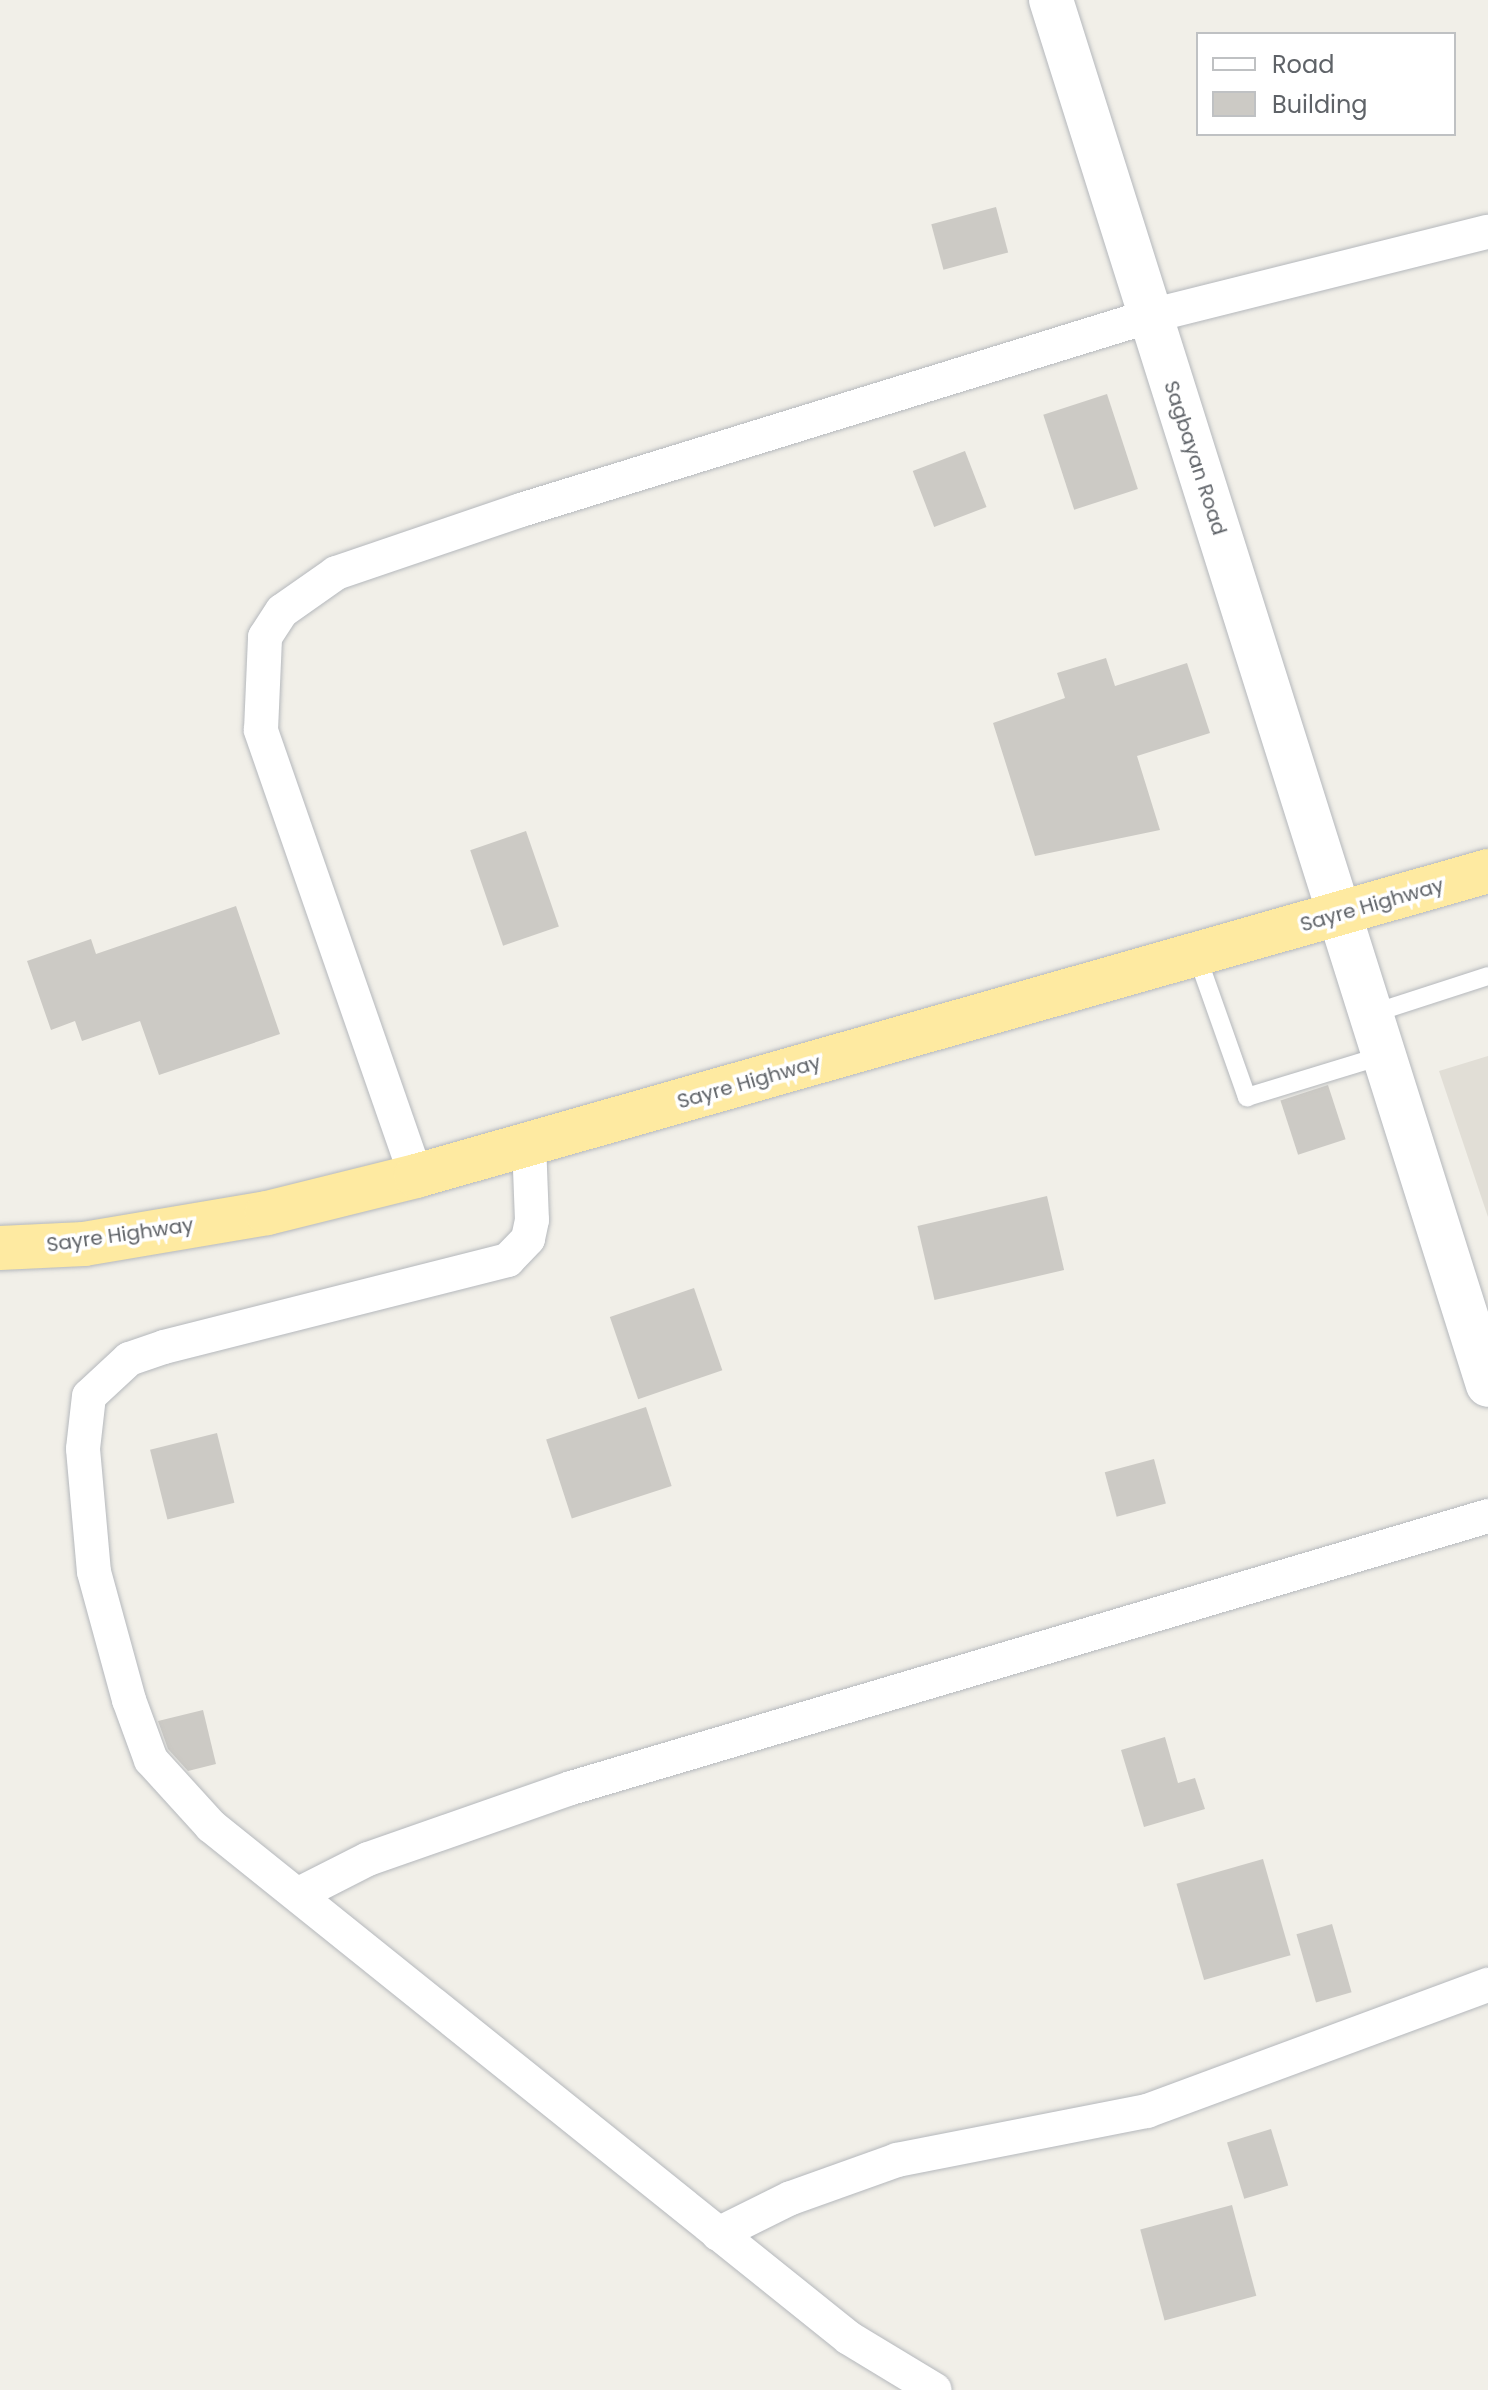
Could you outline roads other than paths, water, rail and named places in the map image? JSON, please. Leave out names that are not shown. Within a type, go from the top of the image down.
[{"type":"highway","name":"Sayre Highway","points":[[0,1248],[84,1244],[267,1213],[416,1176],[1488,871]]},
{"type":"street","name":"Sagbayan Road","points":[[1051,0],[1488,1385]]},
{"type":"street","points":[[416,1176],[261,730],[265,637],[282,611],[306,590],[375,557],[1150,316],[1488,232]]},
{"type":"street","points":[[529,1143],[532,1220],[528,1239],[508,1260],[164,1347],[129,1359],[89,1396],[83,1449],[94,1572],[151,1760],[211,1826],[718,2234],[849,2338],[935,2390]]},
{"type":"street","points":[[299,1894],[368,1859],[571,1788],[1488,1516]]},
{"type":"street","points":[[718,2234],[791,2198],[897,2160],[1147,2111],[1488,1985]]},
{"type":"lane","points":[[1197,956],[1247,1097],[1384,1055]]},
{"type":"lane","points":[[1371,1014],[1488,976]]}]
